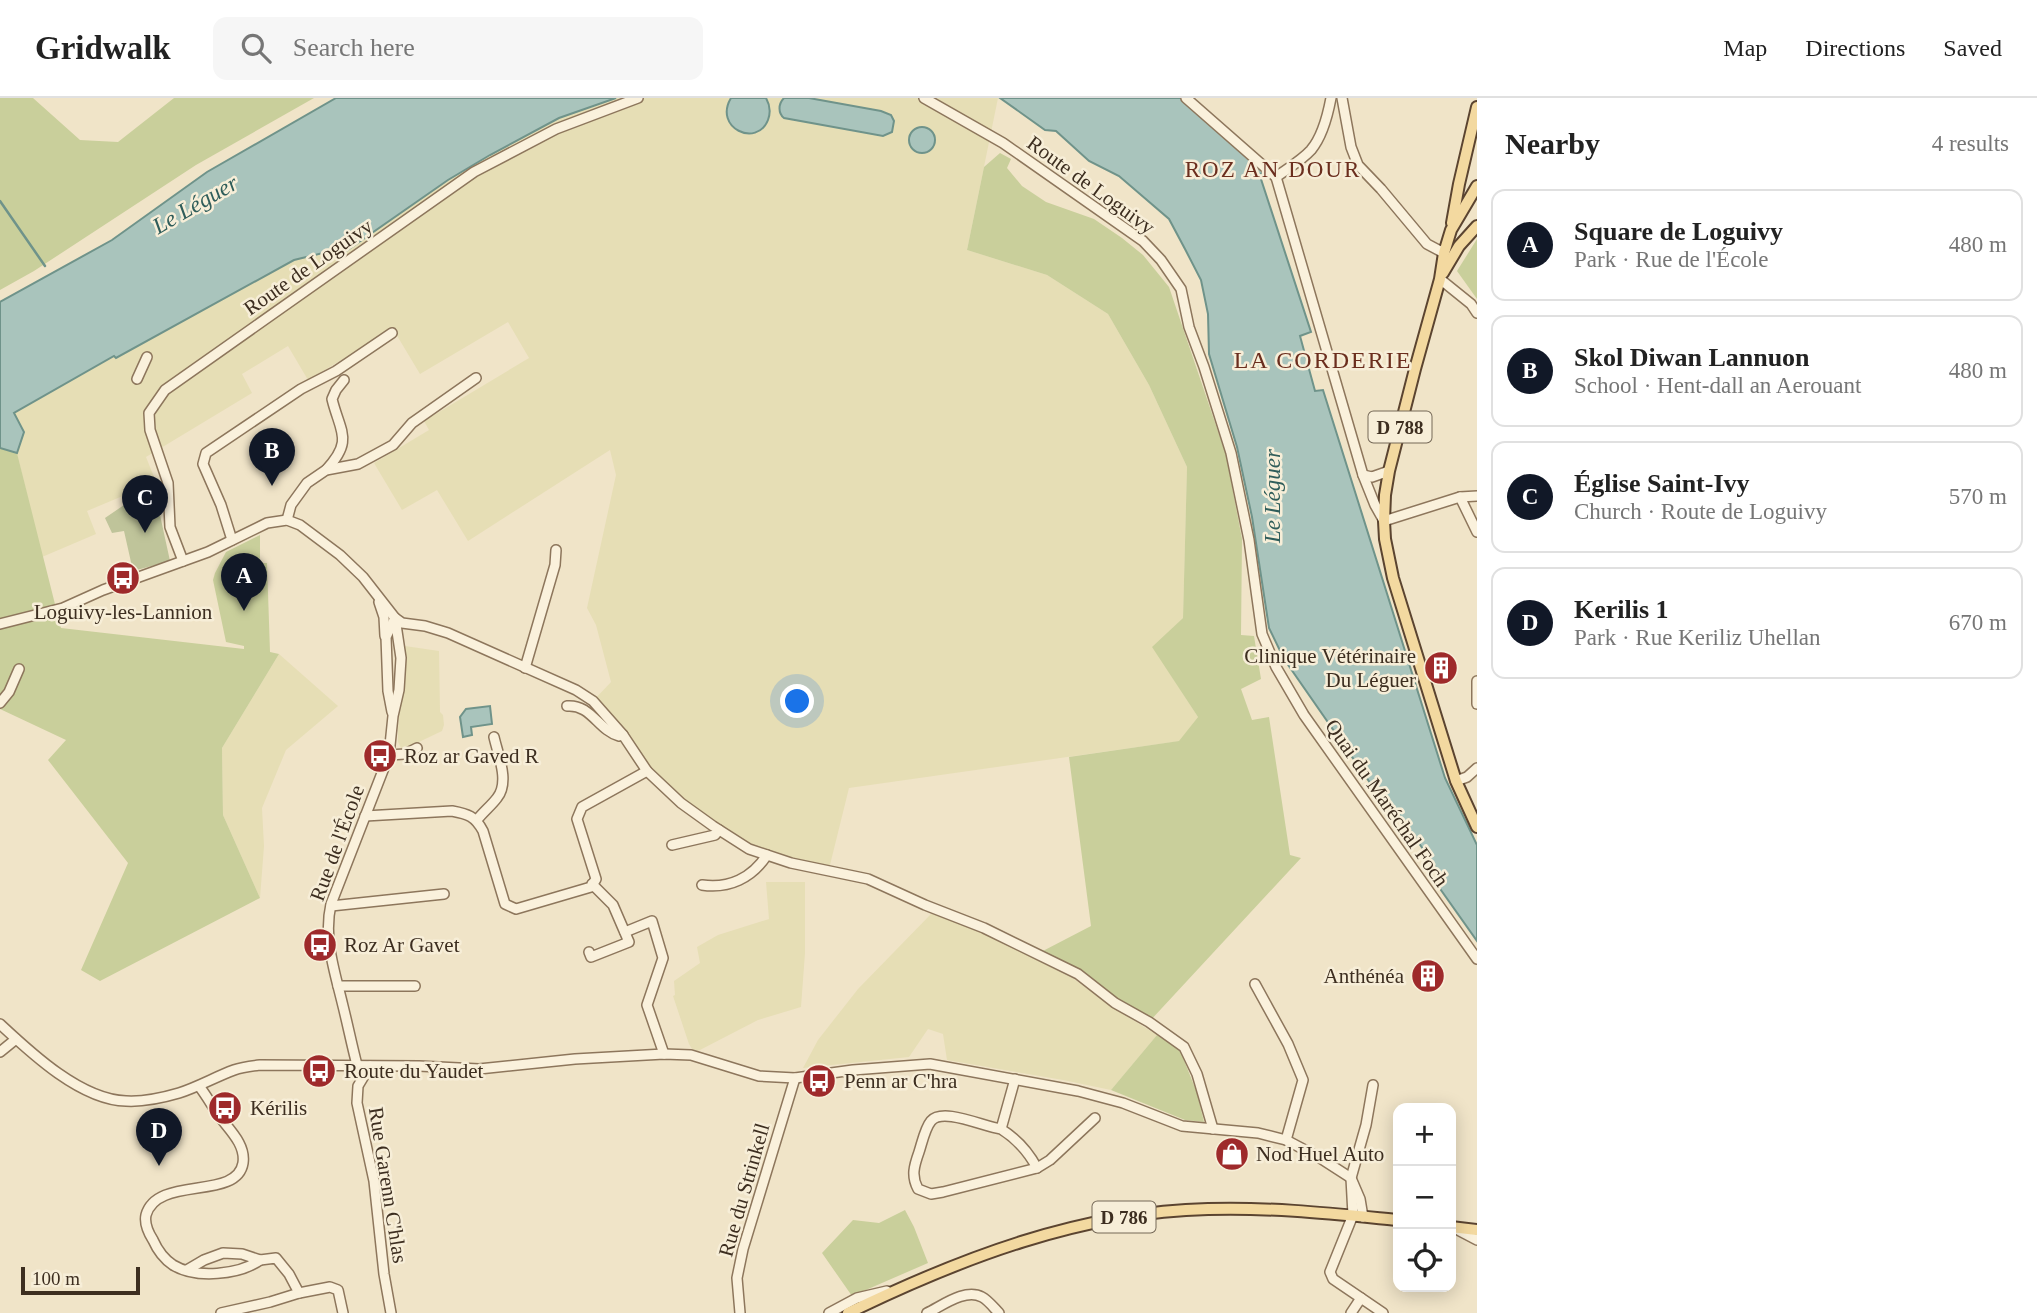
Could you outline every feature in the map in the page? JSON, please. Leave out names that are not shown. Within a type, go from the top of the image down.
[{"type":"main road","points":[[1451,230],[1477,107]]},
{"type":"main road","name":"D 788","points":[[1477,186],[1451,230],[1444,253],[1440,279],[1388,471],[1384,521],[1393,578],[1457,781],[1477,827]]},
{"type":"main road","points":[[1440,279],[1459,246],[1477,226]]},
{"type":"main road","name":"D 786","points":[[848,1313],[985,1254],[1034,1237],[1122,1217],[1207,1209],[1276,1209],[1393,1220]]},
{"type":"main road","points":[[1456,1228],[1477,1230]]},
{"type":"street","name":"Route de Loguivy","points":[[183,561],[170,527],[168,483],[150,430],[149,414],[165,390],[474,172],[556,129],[638,98]]},
{"type":"street","name":"Route de Loguivy","points":[[924,98],[1003,143],[1143,241],[1161,260],[1181,289],[1189,327],[1231,453],[1249,541]]},
{"type":"street","points":[[1186,98],[1276,177],[1363,475],[1384,521],[1460,497],[1477,496]]},
{"type":"street","points":[[1276,177],[1311,150],[1329,110],[1331,98]]},
{"type":"street","points":[[1342,98],[1358,165],[1427,244],[1444,253]]},
{"type":"street","points":[[1440,279],[1471,304],[1477,313]]},
{"type":"street","points":[[232,540],[221,505],[203,464],[206,453],[300,389],[336,371],[393,333]]},
{"type":"street","points":[[137,379],[147,357]]},
{"type":"street","points":[[326,470],[358,464],[393,444],[412,423],[476,378]]},
{"type":"street","points":[[287,520],[291,505],[307,483],[326,470],[338,457],[344,433],[332,399],[344,380]]},
{"type":"street","points":[[1363,475],[1372,477],[1388,471]]},
{"type":"street","points":[[1460,497],[1477,532]]},
{"type":"street","points":[[0,624],[63,608],[103,590],[208,552],[267,523],[287,520],[300,525],[340,555],[402,623],[448,633],[576,690],[593,701],[623,735],[646,771],[681,803],[749,849],[791,863],[868,878],[925,905],[984,928],[1078,974],[1115,1003],[1149,1022],[1184,1048],[1197,1074],[1213,1129]]},
{"type":"street","name":"Quai du Maréchal Foch","points":[[1249,541],[1262,634],[1276,667],[1312,726],[1477,959]]},
{"type":"street","points":[[525,668],[555,565],[556,550]]},
{"type":"street","points":[[362,577],[382,610],[386,637]]},
{"type":"street","name":"Rue de l'École","points":[[393,716],[388,691],[386,637],[395,618]]},
{"type":"street","name":"Rue de l'École","points":[[356,1065],[328,933],[331,906],[388,755],[399,690],[401,659],[395,618]]},
{"type":"street","points":[[0,703],[9,692],[19,669]]},
{"type":"street","points":[[1477,681],[1477,704]]},
{"type":"street","points":[[567,706],[576,705],[586,710],[606,731],[623,735]]},
{"type":"street","points":[[477,820],[498,798],[503,786],[494,737]]},
{"type":"street","points":[[388,755],[405,754],[417,748]]},
{"type":"street","points":[[1457,781],[1477,768]]},
{"type":"street","points":[[589,952],[591,957],[629,942],[612,905],[594,881],[577,819],[582,807],[646,771]]},
{"type":"street","points":[[365,816],[452,811],[477,820],[483,831],[505,904],[516,909],[591,887],[594,881]]},
{"type":"street","points":[[672,845],[715,835],[719,830]]},
{"type":"street","points":[[702,885],[714,887],[742,879],[760,865],[767,855]]},
{"type":"street","points":[[331,906],[444,894]]},
{"type":"street","points":[[625,932],[652,921],[663,958],[647,1005],[664,1054]]},
{"type":"street","points":[[1255,984],[1288,1044],[1303,1080],[1286,1140]]},
{"type":"street","points":[[338,986],[415,986]]},
{"type":"street","points":[[0,1024],[71,1082],[124,1102],[148,1100],[199,1086],[236,1069],[260,1065],[479,1069],[575,1059],[664,1054],[691,1055],[760,1076],[794,1078],[930,1064],[1079,1091],[1123,1103],[1182,1126],[1258,1133],[1286,1140],[1351,1178]]},
{"type":"street","points":[[0,1052],[16,1039]]},
{"type":"street","name":"Rue Garenn C'hlas","points":[[370,1066],[358,1086],[357,1103],[374,1181],[391,1313]]},
{"type":"street","name":"Rue du Strinkell","points":[[740,1313],[737,1278],[743,1249],[794,1078]]},
{"type":"street","points":[[1001,1129],[1015,1079]]},
{"type":"street","points":[[1373,1085],[1366,1125],[1351,1178],[1358,1216],[1330,1272],[1333,1279],[1383,1313]]},
{"type":"street","points":[[199,1086],[241,1145],[244,1161],[240,1173],[230,1182],[174,1192],[157,1200],[150,1207],[145,1222],[153,1242],[173,1264],[187,1270],[235,1272],[250,1267],[260,1259]]},
{"type":"street","points":[[1037,1168],[1020,1143],[1001,1129],[939,1115],[932,1120],[914,1165],[914,1181],[918,1189],[931,1194],[1037,1168],[1096,1118]]},
{"type":"street","points":[[1455,1229],[1477,1240]]},
{"type":"street","points":[[187,1270],[204,1259],[223,1254],[242,1254],[260,1259],[276,1258],[299,1293]]},
{"type":"street","points":[[221,1313],[330,1287],[338,1290],[342,1313]]},
{"type":"street","points":[[829,1313],[857,1298],[906,1287]]},
{"type":"street","points":[[927,1313],[963,1296],[974,1294],[984,1298],[999,1313]]},
{"type":"street","points":[[1351,1313],[1360,1298]]},
{"type":"shaded area","points":[[616,98],[998,98],[967,250],[1047,275],[1108,314],[1149,385],[1187,467],[1183,618],[1153,647],[1198,717],[1180,741],[849,788],[829,869],[749,849],[713,826],[647,771],[593,701],[611,682],[596,625],[587,608],[616,475],[610,450],[468,541],[437,490],[402,510],[374,463],[429,430],[424,421],[529,358],[508,322],[420,374],[393,329],[308,380],[288,346],[242,374],[252,393],[146,457],[156,482],[87,511],[96,534],[42,557],[17,453],[24,432],[14,413],[294,260],[327,252],[336,258],[448,180],[490,155],[559,118]]},
{"type":"shaded area","points":[[405,646],[439,651],[440,712],[444,725],[442,731],[402,750],[398,742],[398,729]]},
{"type":"shaded area","points":[[279,654],[338,706],[286,750],[262,808],[264,846],[260,898],[223,815],[222,748]]},
{"type":"shaded area","points":[[766,882],[805,882],[805,953],[801,1007],[758,1020],[698,1051],[692,1049],[673,996],[674,981],[700,963],[697,947],[718,935],[769,919]]},
{"type":"shaded area","points":[[931,914],[940,915],[998,940],[1074,979],[1157,1035],[1111,1090],[947,1060],[943,1034],[928,1029],[909,1057],[803,1068],[818,1040],[858,989]]},
{"type":"green space","points":[[0,98],[33,98],[80,140],[118,142],[174,98],[314,98],[196,165],[34,271],[0,290]]},
{"type":"green space","points":[[1000,153],[1011,159],[1007,168],[1022,186],[1046,202],[1094,219],[1122,238],[1143,255],[1169,287],[1226,455],[1242,539],[1241,635],[1254,636],[1261,679],[1241,689],[1252,720],[1269,717],[1290,855],[1301,858],[1149,1022],[1039,953],[1091,926],[1069,757],[1179,741],[1198,717],[1152,647],[1183,618],[1187,467],[1149,385],[1108,314],[1047,275],[967,250],[984,167]]},
{"type":"green space","points":[[1477,239],[1477,299],[1457,271]]},
{"type":"green space","points":[[0,448],[17,453],[61,628],[244,649],[244,646],[226,642],[213,580],[226,552],[260,535],[260,560],[267,563],[270,652],[279,654],[222,748],[223,815],[260,898],[100,981],[81,970],[128,863],[48,760],[66,740],[0,709]]},
{"type":"green space","points":[[143,492],[155,516],[160,515],[170,561],[133,571],[124,531],[112,533],[105,518]]},
{"type":"green space","points":[[1157,1035],[1180,1050],[1197,1093],[1204,1122],[1185,1120],[1111,1090]]},
{"type":"green space","points":[[905,1210],[928,1263],[852,1296],[822,1253],[853,1220],[879,1223]]},
{"type":"water","name":"Le Léguer","points":[[336,98],[616,98],[559,118],[490,155],[448,180],[336,258],[327,252],[294,260],[116,358],[114,356],[14,413],[24,432],[17,453],[0,448],[0,302],[112,240],[207,172]]},
{"type":"water","points":[[731,98],[766,98],[770,114],[763,128],[755,133],[747,133],[732,126],[727,109]]},
{"type":"water","points":[[784,98],[809,98],[881,111],[891,115],[894,121],[892,132],[883,136],[784,118],[780,108]]},
{"type":"water","name":"Le Léguer","points":[[1000,98],[1181,98],[1263,170],[1260,176],[1311,332],[1300,336],[1315,391],[1323,390],[1445,778],[1477,845],[1477,941],[1436,883],[1443,878],[1396,810],[1391,813],[1284,659],[1269,628],[1252,517],[1237,447],[1209,354],[1208,314],[1201,280],[1169,219],[1119,176],[1089,161],[1056,131],[1045,130]]},
{"type":"water","points":[[922,127],[931,131],[935,140],[931,149],[922,153],[913,149],[909,140],[913,131]]},
{"type":"water","points":[[490,706],[492,724],[471,727],[472,735],[463,737],[460,717],[466,709]]},
{"type":"waterway","points":[[0,201],[45,266]]},
{"type":"place","name":"Skol Diwan Lannuon","points":[[272,486]]},
{"type":"place","name":"Église Saint-Ivy","points":[[145,533]]},
{"type":"place","name":"Loguivy-les-Lannion","points":[[123,578]]},
{"type":"place","name":"Square de Loguivy","points":[[244,611]]},
{"type":"place","name":"Clinique Vétérinaire Du Léguer","points":[[1441,668]]},
{"type":"place","name":"Roz ar Gaved R","points":[[380,756]]},
{"type":"place","name":"Roz Ar Gavet","points":[[320,945]]},
{"type":"place","name":"Anthénéa","points":[[1428,976]]},
{"type":"place","name":"Route du Yaudet","points":[[319,1071]]},
{"type":"place","name":"Penn ar C'hra","points":[[819,1081]]},
{"type":"place","name":"Kérilis","points":[[225,1108]]},
{"type":"place","name":"Nod Huel Auto","points":[[1232,1154]]},
{"type":"place","name":"Kerilis 1","points":[[159,1166]]},
{"type":"district","name":"ROZ AN DOUR","points":[[1273,169]]},
{"type":"district","name":"LA CORDERIE","points":[[1323,360]]}]
